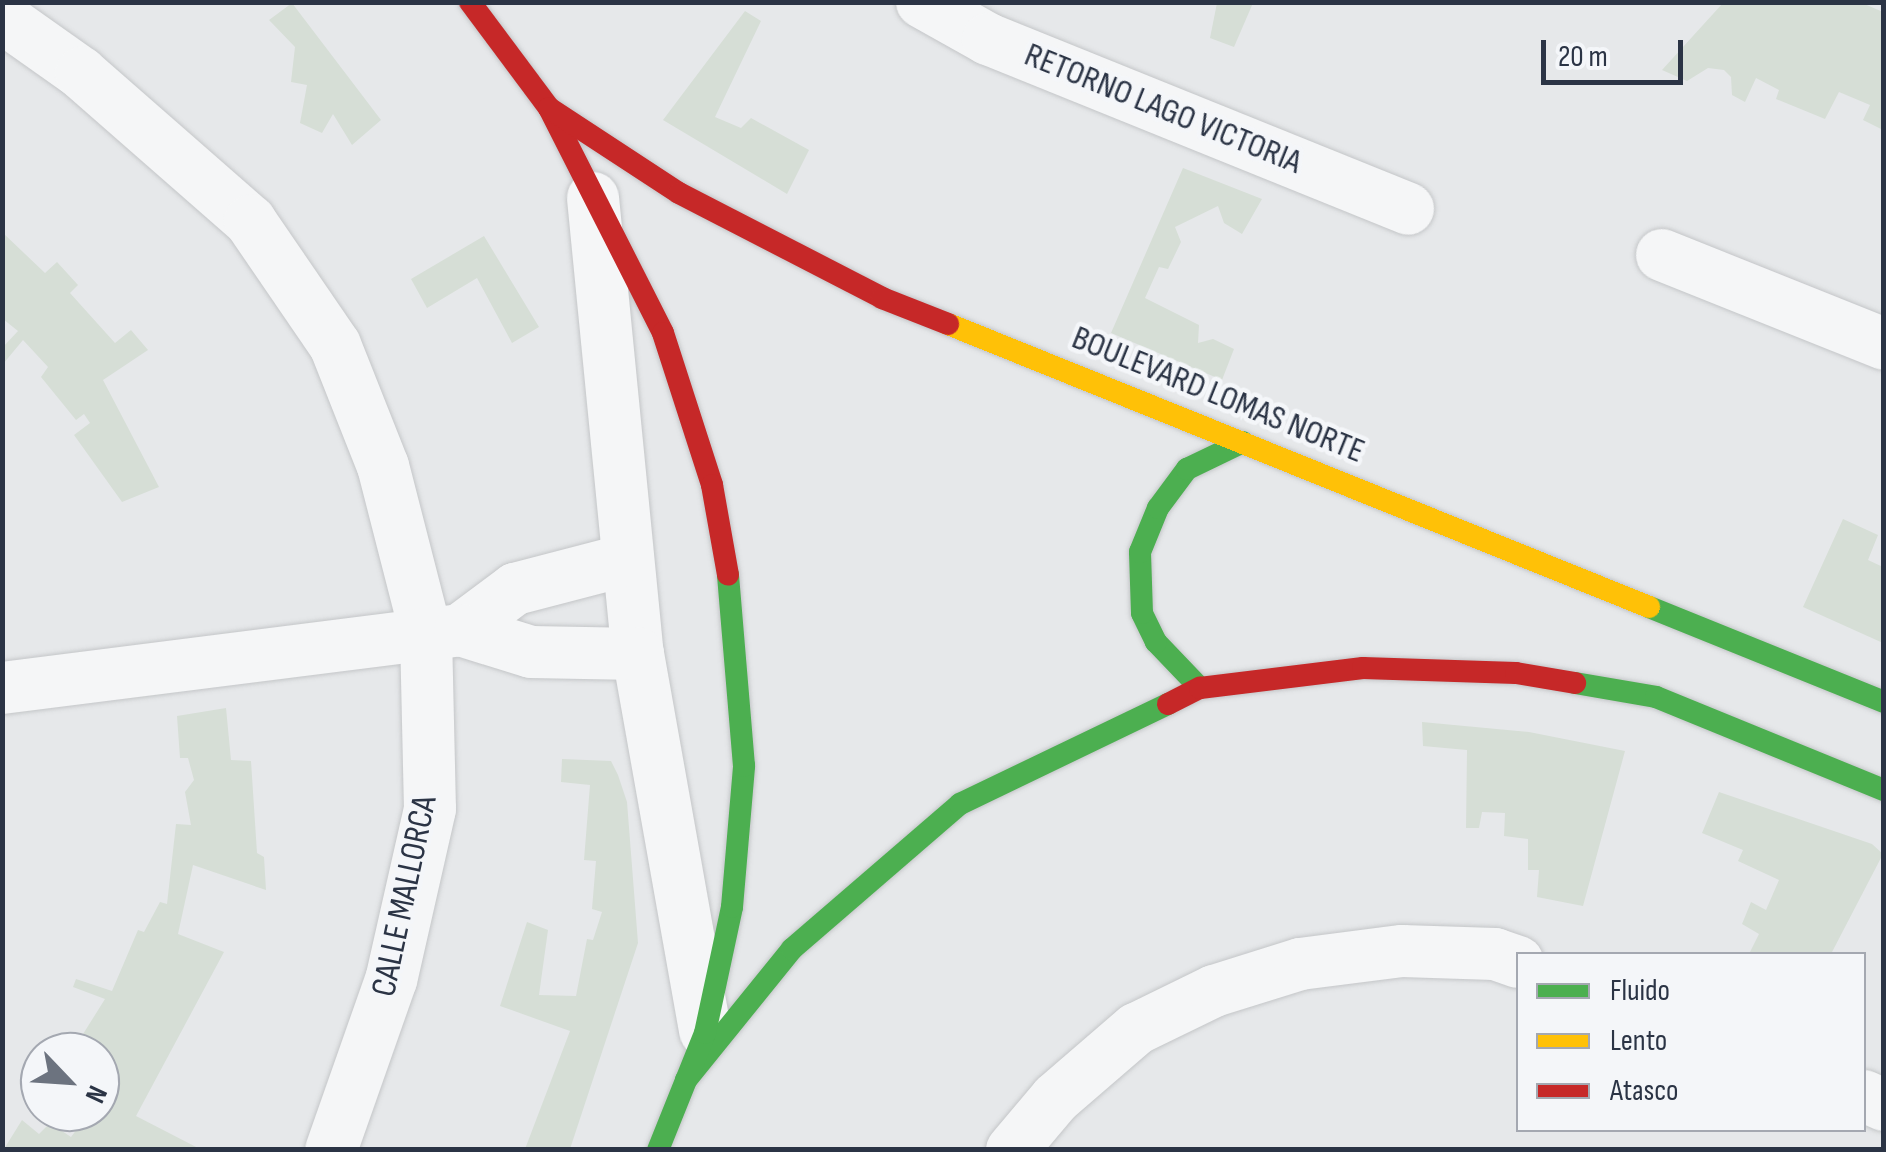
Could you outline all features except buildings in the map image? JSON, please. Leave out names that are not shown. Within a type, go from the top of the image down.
[{"type":"street","points":[[470,2],[550,108],[663,333],[712,485],[737,624],[744,766],[732,907],[706,1033],[658,1150]]},
{"type":"street","name":"RETORNO LAGO VICTORIA","points":[[922,2],[988,38],[1408,208]]},
{"type":"street","name":"CALLE MALLORCA","points":[[2,18],[81,72],[260,237],[335,345],[443,632],[430,809],[392,980],[331,1150]]},
{"type":"street","name":"BOULEVARD LOMAS NORTE","points":[[550,108],[679,194],[792,255],[1884,702]]},
{"type":"street","points":[[592,192],[638,654],[706,1033]]},
{"type":"street","points":[[1662,254],[1884,344]]},
{"type":"street","points":[[1200,688],[1156,642],[1142,612],[1140,552],[1158,508],[1187,469],[1244,442]]},
{"type":"street","points":[[443,632],[516,589],[626,560]]},
{"type":"street","points":[[2,688],[443,632],[531,652],[638,654]]},
{"type":"street","points":[[686,1080],[792,949],[960,804],[1200,688],[1363,668],[1516,673],[1656,697],[1884,790]]},
{"type":"street","points":[[1012,1150],[1056,1098],[1136,1028],[1214,992],[1300,964],[1402,951],[1495,954],[1516,961]]},
{"type":"shaded area","points":[[292,3],[381,120],[352,145],[333,114],[322,133],[300,123],[307,85],[291,82],[295,47],[269,20]]},
{"type":"shaded area","points":[[1217,3],[1253,3],[1234,47],[1210,38]]},
{"type":"shaded area","points":[[1723,3],[1862,3],[1883,12],[1883,130],[1863,120],[1870,105],[1839,92],[1825,119],[1776,99],[1779,90],[1756,78],[1745,102],[1732,95],[1731,77],[1724,70],[1708,68],[1687,81],[1662,70]]},
{"type":"shaded area","points":[[745,11],[761,21],[715,117],[741,128],[751,118],[809,150],[787,194],[663,120]]},
{"type":"shaded area","points":[[1183,168],[1262,199],[1242,234],[1224,223],[1218,206],[1175,227],[1181,242],[1168,269],[1159,267],[1145,298],[1199,325],[1198,343],[1213,339],[1234,349],[1222,380],[1111,333]]},
{"type":"shaded area","points":[[3,233],[45,273],[57,262],[78,285],[70,293],[115,343],[131,330],[148,350],[103,380],[159,487],[122,502],[74,435],[90,423],[84,414],[76,420],[41,377],[48,367],[23,340],[3,364],[3,347],[18,331],[3,319]]},
{"type":"shaded area","points":[[484,236],[539,327],[512,343],[477,278],[427,308],[411,279]]},
{"type":"shaded area","points":[[1843,519],[1878,535],[1868,560],[1883,567],[1883,643],[1803,607]]},
{"type":"shaded area","points":[[226,708],[231,760],[251,761],[257,853],[264,857],[266,890],[193,865],[178,934],[224,952],[136,1116],[200,1149],[4,1149],[20,1123],[20,1132],[64,1132],[71,1137],[75,1132],[120,1132],[120,1032],[84,1032],[105,999],[73,987],[76,979],[112,991],[138,930],[144,932],[160,902],[167,904],[176,824],[191,825],[185,792],[194,780],[188,758],[180,758],[177,716]]},
{"type":"shaded area","points":[[1422,722],[1529,732],[1625,751],[1583,906],[1537,897],[1539,870],[1528,870],[1528,839],[1504,836],[1505,813],[1482,812],[1479,828],[1466,828],[1467,750],[1423,746]]},
{"type":"shaded area","points":[[562,759],[611,761],[618,775],[627,802],[638,943],[570,1149],[525,1149],[570,1031],[500,1006],[527,922],[548,930],[539,995],[576,996],[587,939],[593,940],[602,912],[592,909],[596,861],[584,860],[590,785],[561,782]]},
{"type":"shaded area","points":[[1719,792],[1872,844],[1883,854],[1832,952],[1750,952],[1759,934],[1742,924],[1751,902],[1766,910],[1779,880],[1738,861],[1743,850],[1702,833]]},
{"type":"traffic: fast","points":[[1200,688],[1156,642],[1142,613],[1140,552],[1158,508],[1187,469],[1243,442]]},
{"type":"traffic: fast","points":[[658,1150],[705,1033],[732,907],[744,766],[728,575]]},
{"type":"traffic: fast","points":[[1649,607],[1884,702]]},
{"type":"traffic: fast","points":[[1575,683],[1656,697],[1884,790]]},
{"type":"traffic: fast","points":[[686,1080],[792,949],[960,804],[1168,704]]},
{"type":"traffic: slow","points":[[948,324],[1649,607]]},
{"type":"traffic: jam","points":[[470,2],[549,108],[663,333],[712,485],[728,575]]},
{"type":"traffic: jam","points":[[549,108],[679,193],[882,298],[948,324]]},
{"type":"traffic: jam","points":[[1168,704],[1200,688],[1363,668],[1516,673],[1575,683]]}]
